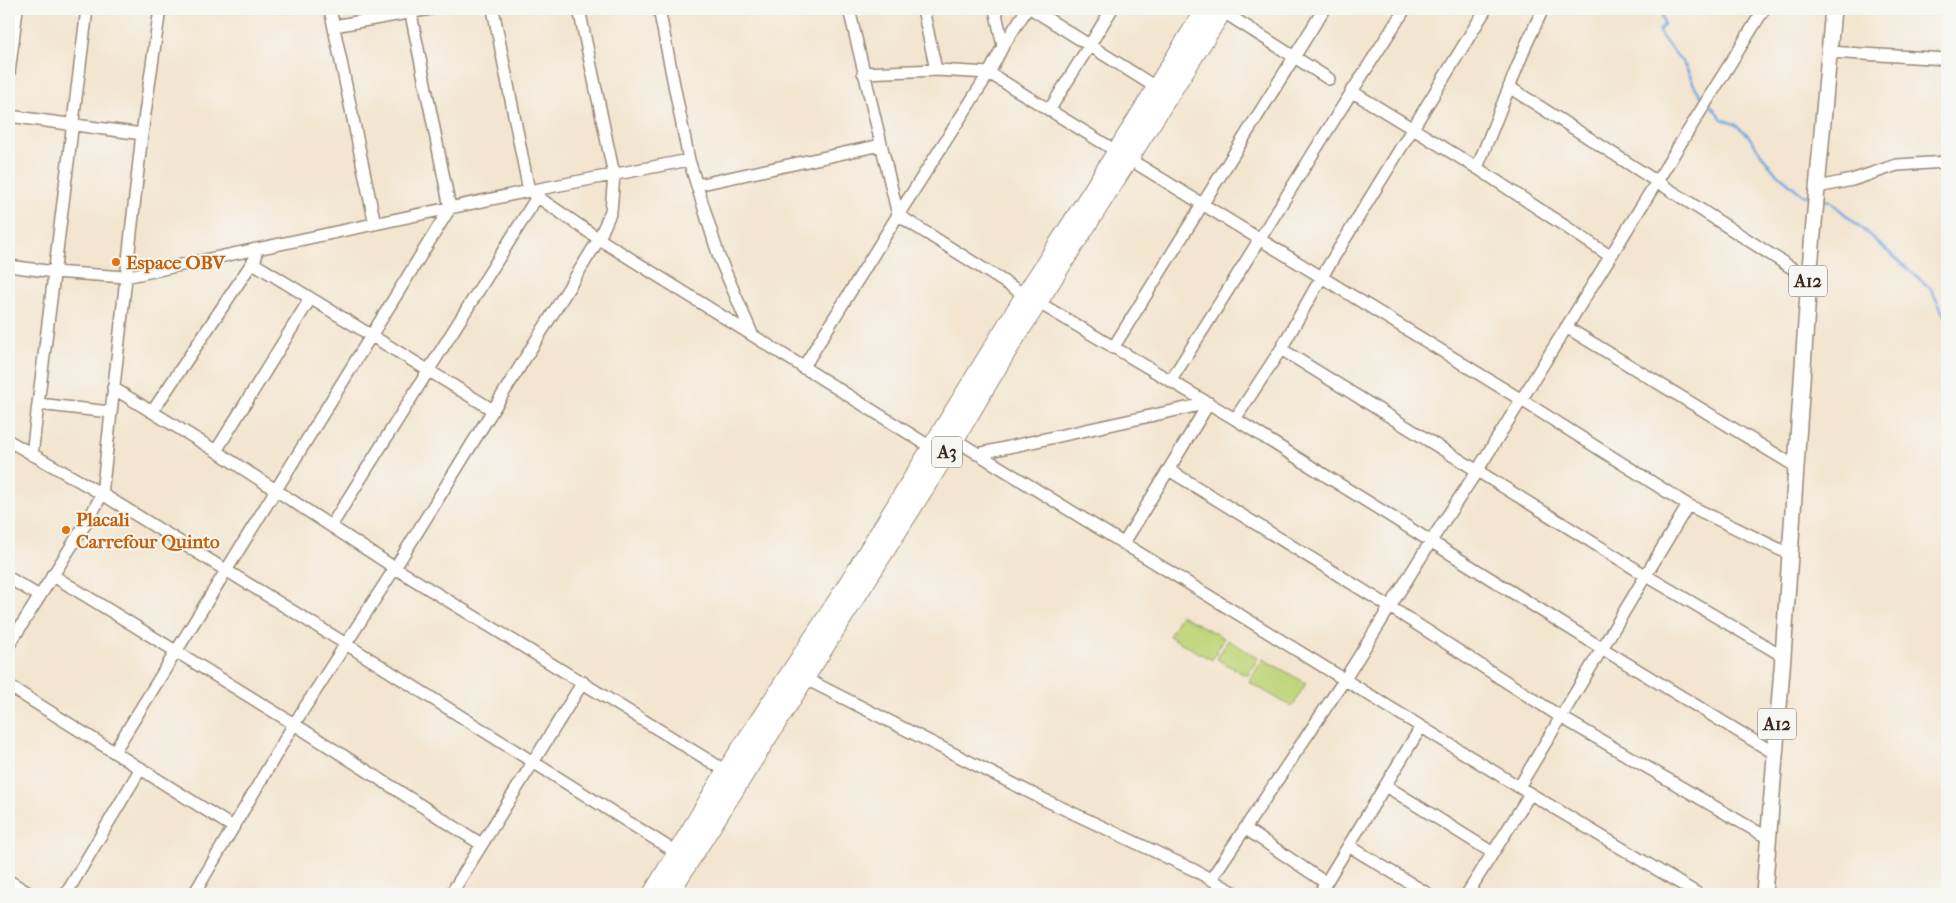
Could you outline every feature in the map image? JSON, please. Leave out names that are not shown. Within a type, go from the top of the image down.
[{"type":"highway","name":"A3","points":[[1124,154],[1157,88],[1205,9]]},
{"type":"highway","name":"A3","points":[[652,894],[684,857],[806,679],[938,452],[1032,299],[1124,154],[1223,10]]},
{"type":"highway","name":"A3","points":[[669,894],[684,857],[726,771],[837,601],[938,452],[954,440],[1006,353],[1032,299]]},
{"type":"main road","name":"A12","points":[[1764,894],[1783,656],[1809,279],[1833,9]]},
{"type":"street","points":[[9,73],[17,9]]},
{"type":"street","points":[[32,455],[88,9]]},
{"type":"street","points":[[9,645],[91,515],[102,494],[142,134],[160,9]]},
{"type":"street","points":[[330,9],[376,224]]},
{"type":"street","points":[[334,26],[410,11],[430,9]]},
{"type":"street","points":[[331,526],[533,194],[493,9]]},
{"type":"street","points":[[194,894],[294,724],[395,568],[600,239],[612,210],[614,174],[579,9]]},
{"type":"street","points":[[659,9],[689,160],[719,256],[752,334]]},
{"type":"street","points":[[848,9],[898,215],[1113,348],[1209,403],[1774,753]]},
{"type":"street","points":[[923,9],[936,70]]},
{"type":"street","points":[[995,9],[1004,46]]},
{"type":"street","points":[[803,368],[989,73],[1027,9]]},
{"type":"street","points":[[1032,9],[1157,88]]},
{"type":"street","points":[[1050,109],[1112,9]]},
{"type":"street","points":[[1113,348],[1324,9]]},
{"type":"street","points":[[1171,380],[1260,240],[1351,91],[1405,9]]},
{"type":"street","points":[[1235,419],[1280,349],[1321,278],[1486,9]]},
{"type":"street","points":[[1211,878],[1246,829],[1345,679],[1430,541],[1477,471],[1764,9]]},
{"type":"street","points":[[1223,10],[1329,79]]},
{"type":"street","points":[[114,752],[450,208],[410,11]]},
{"type":"street","points":[[1477,168],[1530,35],[1541,13]]},
{"type":"street","points":[[1829,52],[1947,59]]},
{"type":"street","points":[[863,73],[936,70],[989,73],[1124,154],[1688,505],[1789,554]]},
{"type":"street","points":[[1509,87],[1809,279]]},
{"type":"street","points":[[1351,91],[1477,168],[1610,256]]},
{"type":"street","points":[[9,116],[142,134]]},
{"type":"street","points":[[697,185],[881,145]]},
{"type":"street","points":[[9,266],[125,278],[450,208],[533,194],[614,174],[689,160]]},
{"type":"street","points":[[1818,186],[1852,180],[1897,165],[1947,162]]},
{"type":"street","points":[[533,194],[600,239],[938,452]]},
{"type":"street","points":[[152,412],[263,248]]},
{"type":"street","points":[[253,263],[493,410]]},
{"type":"street","points":[[216,451],[310,299]]},
{"type":"street","points":[[1566,327],[1795,466]]},
{"type":"street","points":[[1280,349],[1645,576],[1783,656]]},
{"type":"street","points":[[113,388],[216,451],[395,568],[726,771]]},
{"type":"street","points":[[977,454],[1209,403]]},
{"type":"street","points":[[1124,543],[1209,403]]},
{"type":"street","points":[[38,404],[110,412]]},
{"type":"street","points":[[954,440],[1690,892]]},
{"type":"street","points":[[9,441],[102,494],[226,572],[346,644],[684,857]]},
{"type":"street","points":[[1169,470],[1390,607],[1561,717],[1768,838]]},
{"type":"street","points":[[1519,787],[1688,505]]},
{"type":"street","points":[[52,576],[175,653],[294,724],[481,844]]},
{"type":"street","points":[[9,578],[39,596]]},
{"type":"street","points":[[806,679],[1043,799],[1211,878],[1237,894]]},
{"type":"street","points":[[451,894],[583,682]]},
{"type":"street","points":[[9,686],[233,827]]},
{"type":"street","points":[[1319,894],[1421,727]]},
{"type":"street","points":[[66,894],[141,768]]},
{"type":"street","points":[[1386,786],[1493,853]]},
{"type":"street","points":[[1467,894],[1530,794]]},
{"type":"street","points":[[1246,829],[1326,883]]},
{"type":"street","points":[[1349,846],[1428,894]]},
{"type":"street","points":[[9,881],[30,894]]},
{"type":"green space","points":[[1181,615],[1224,638],[1212,660],[1169,636]]},
{"type":"green space","points":[[1228,640],[1258,658],[1247,676],[1217,659]]},
{"type":"green space","points":[[1263,659],[1306,683],[1292,707],[1249,682]]},
{"type":"waterway","points":[[1661,9],[1664,25],[1659,31],[1664,41],[1685,66],[1696,88],[1705,100]]},
{"type":"waterway","points":[[1709,103],[1722,119],[1736,125],[1747,134],[1773,170],[1803,195],[1811,197]]},
{"type":"waterway","points":[[1821,199],[1830,201],[1931,289],[1947,321]]},
{"type":"place","name":"Espace OBV","points":[[116,262]]},
{"type":"place","name":"Placali Carrefour Quinto","points":[[66,530]]}]
